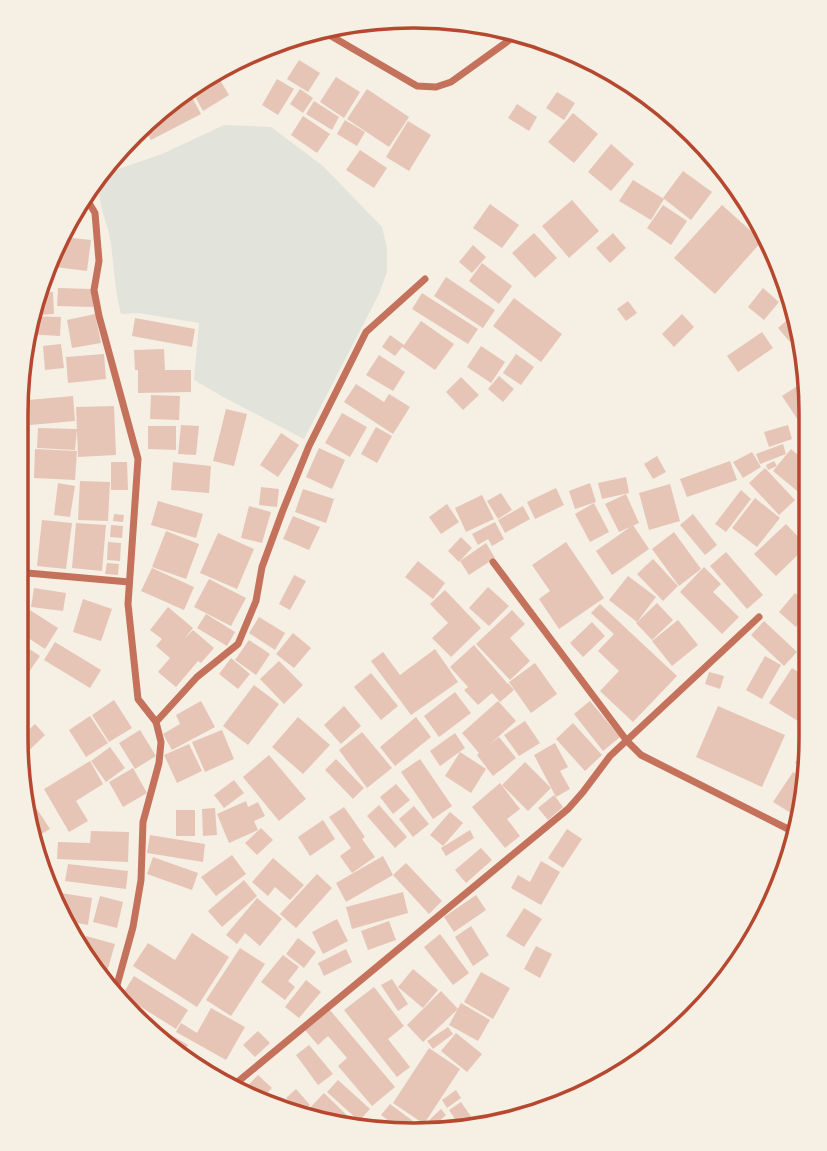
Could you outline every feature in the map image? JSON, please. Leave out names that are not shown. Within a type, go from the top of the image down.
[{"type":"street","points":[[332,37],[417,86],[436,88],[452,82],[509,40]]},
{"type":"street","points":[[90,204],[95,213],[99,261],[94,290],[138,459],[128,604],[138,699],[156,722],[161,742],[159,763],[143,822],[141,880],[127,951],[117,984]]},
{"type":"street","points":[[156,722],[197,677],[238,644],[256,601],[262,567],[295,479],[366,332],[425,278]]},
{"type":"street","points":[[493,562],[627,741],[641,755],[788,829]]},
{"type":"street","points":[[28,573],[129,582]]},
{"type":"street","points":[[238,1080],[568,809],[610,756],[759,617]]},
{"type":"shaded area","points":[[224,125],[271,127],[323,166],[382,227],[387,248],[387,272],[379,294],[304,439],[194,380],[199,323],[139,313],[121,314],[111,244],[99,190],[115,170],[162,154]]},
{"type":"building","points":[[299,60],[320,73],[308,92],[287,79]]},
{"type":"building","points":[[336,77],[360,92],[344,118],[320,102]]},
{"type":"building","points":[[277,79],[294,89],[278,115],[262,105]]},
{"type":"building","points":[[220,80],[229,95],[203,111],[195,96]]},
{"type":"building","points":[[300,89],[313,98],[303,113],[290,104]]},
{"type":"building","points":[[367,89],[409,117],[389,147],[347,119]]},
{"type":"building","points":[[557,92],[575,103],[564,120],[546,108]]},
{"type":"building","points":[[192,98],[201,114],[151,140],[148,134]]},
{"type":"building","points":[[314,101],[339,117],[332,130],[306,114]]},
{"type":"building","points":[[517,104],[537,117],[529,131],[508,118]]},
{"type":"building","points":[[573,113],[598,134],[574,163],[548,142]]},
{"type":"building","points":[[303,116],[330,134],[317,153],[291,135]]},
{"type":"building","points":[[345,120],[365,132],[357,146],[337,134]]},
{"type":"building","points":[[408,121],[431,135],[409,171],[386,157]]},
{"type":"building","points":[[611,144],[634,164],[611,191],[588,172]]},
{"type":"building","points":[[360,150],[387,168],[374,188],[346,170]]},
{"type":"building","points":[[683,171],[712,192],[691,220],[663,198]]},
{"type":"building","points":[[633,180],[664,199],[651,220],[619,201]]},
{"type":"building","points":[[572,200],[599,231],[569,258],[542,226]]},
{"type":"building","points":[[490,204],[519,225],[502,248],[473,228]]},
{"type":"building","points":[[663,205],[687,221],[671,245],[647,228]]},
{"type":"building","points":[[722,205],[754,234],[759,244],[715,294],[674,258]]},
{"type":"building","points":[[534,233],[557,258],[535,278],[512,253]]},
{"type":"building","points":[[613,233],[626,248],[610,263],[596,248]]},
{"type":"building","points":[[71,238],[91,240],[87,271],[57,267]]},
{"type":"building","points":[[473,245],[486,257],[472,273],[459,262]]},
{"type":"building","points":[[482,263],[512,286],[499,304],[469,281]]},
{"type":"building","points":[[446,277],[495,310],[483,328],[434,296]]},
{"type":"building","points":[[58,288],[93,289],[93,307],[57,306]]},
{"type":"building","points":[[763,288],[779,302],[764,320],[748,307]]},
{"type":"building","points":[[47,292],[53,292],[54,314],[41,315],[41,314]]},
{"type":"building","points":[[422,293],[478,329],[468,344],[412,309]]},
{"type":"building","points":[[514,298],[562,334],[541,362],[493,326]]},
{"type":"building","points":[[628,301],[637,313],[626,321],[617,309]]},
{"type":"building","points":[[95,314],[101,343],[72,348],[67,320]]},
{"type":"building","points":[[682,314],[694,327],[674,347],[662,334]]},
{"type":"building","points":[[40,316],[61,317],[60,336],[36,335]]},
{"type":"building","points":[[135,318],[195,329],[192,347],[132,336]]},
{"type":"building","points":[[787,320],[792,340],[790,342],[778,328]]},
{"type":"building","points":[[421,321],[454,344],[435,370],[402,347],[395,356],[382,347],[390,335],[404,345]]},
{"type":"building","points":[[762,332],[773,348],[738,372],[727,356]]},
{"type":"building","points":[[61,344],[64,368],[45,370],[43,346]]},
{"type":"building","points":[[481,346],[505,362],[491,383],[467,367]]},
{"type":"building","points":[[164,349],[165,370],[191,370],[191,392],[138,393],[138,370],[135,370],[134,350]]},
{"type":"building","points":[[104,354],[106,379],[68,383],[66,357]]},
{"type":"building","points":[[516,354],[534,367],[521,385],[503,373]]},
{"type":"building","points":[[379,355],[405,372],[393,391],[366,375]]},
{"type":"building","points":[[499,376],[514,389],[503,402],[488,389]]},
{"type":"building","points":[[461,377],[479,395],[463,410],[446,392]]},
{"type":"building","points":[[356,384],[384,402],[389,394],[410,407],[393,434],[344,402]]},
{"type":"building","points":[[798,386],[799,422],[782,396]]},
{"type":"building","points":[[151,395],[180,396],[179,420],[150,419]]},
{"type":"building","points":[[73,396],[75,421],[30,425],[29,400]]},
{"type":"building","points":[[114,406],[116,455],[78,457],[76,407]]},
{"type":"building","points":[[226,409],[247,414],[234,466],[213,461]]},
{"type":"building","points":[[342,413],[367,427],[350,457],[325,443]]},
{"type":"building","points":[[181,425],[199,426],[196,455],[178,454]]},
{"type":"building","points":[[788,425],[792,439],[769,447],[764,432]]},
{"type":"building","points":[[148,426],[176,426],[176,450],[148,449]]},
{"type":"building","points":[[376,427],[392,436],[377,463],[361,454]]},
{"type":"building","points":[[38,428],[77,429],[75,450],[37,448]]},
{"type":"building","points":[[281,433],[299,445],[278,477],[260,465]]},
{"type":"building","points":[[783,444],[786,454],[760,464],[756,454]]},
{"type":"building","points":[[319,448],[345,460],[332,489],[306,477]]},
{"type":"building","points":[[35,449],[77,451],[75,480],[34,478]]},
{"type":"building","points":[[791,449],[799,456],[799,493],[773,471]]},
{"type":"building","points":[[752,452],[761,467],[743,478],[733,462]]},
{"type":"building","points":[[657,456],[666,472],[653,479],[644,464]]},
{"type":"building","points":[[730,461],[737,480],[687,497],[680,479]]},
{"type":"building","points":[[774,461],[777,466],[768,470],[766,465]]},
{"type":"building","points":[[111,462],[127,462],[128,490],[111,490]]},
{"type":"building","points":[[173,462],[211,466],[209,493],[171,490]]},
{"type":"building","points":[[765,468],[795,500],[779,515],[749,483]]},
{"type":"building","points":[[626,477],[629,493],[602,499],[598,483]]},
{"type":"building","points":[[80,481],[110,482],[108,521],[78,520]]},
{"type":"building","points":[[58,483],[75,486],[70,517],[54,515]]},
{"type":"building","points":[[590,483],[596,502],[575,509],[569,491]]},
{"type":"building","points":[[670,484],[680,521],[649,530],[639,493]]},
{"type":"building","points":[[261,487],[279,489],[277,507],[259,505]]},
{"type":"building","points":[[556,488],[564,505],[535,519],[527,502]]},
{"type":"building","points":[[303,489],[334,499],[326,523],[295,512]]},
{"type":"building","points":[[741,490],[751,499],[726,532],[715,524]]},
{"type":"building","points":[[501,493],[512,510],[498,519],[487,501]]},
{"type":"building","points":[[626,494],[639,523],[619,532],[605,504]]},
{"type":"building","points":[[482,495],[494,519],[466,532],[455,508]]},
{"type":"building","points":[[755,498],[780,518],[757,547],[732,528]]},
{"type":"building","points":[[158,501],[203,514],[196,538],[151,525]]},
{"type":"building","points":[[594,503],[609,532],[590,542],[575,514]]},
{"type":"building","points":[[447,504],[459,522],[441,534],[429,517]]},
{"type":"building","points":[[249,506],[271,512],[262,543],[241,538]]},
{"type":"building","points":[[523,506],[530,519],[505,533],[498,520]]},
{"type":"building","points":[[114,514],[124,515],[123,522],[113,521]]},
{"type":"building","points":[[693,514],[717,545],[705,555],[680,525]]},
{"type":"building","points":[[293,516],[320,527],[309,550],[283,539]]},
{"type":"building","points":[[42,520],[72,523],[66,569],[37,566]]},
{"type":"building","points":[[495,522],[504,539],[492,546],[488,539],[478,545],[472,534]]},
{"type":"building","points":[[76,523],[106,525],[102,571],[72,568]]},
{"type":"building","points":[[786,524],[799,538],[799,554],[776,576],[754,554]]},
{"type":"building","points":[[111,525],[123,526],[122,538],[110,537]]},
{"type":"building","points":[[633,525],[649,549],[612,575],[596,551]]},
{"type":"building","points":[[166,531],[199,544],[186,579],[152,567]]},
{"type":"building","points":[[674,532],[701,569],[679,586],[652,549]]},
{"type":"building","points":[[218,533],[254,549],[237,589],[200,573]]},
{"type":"building","points":[[461,537],[472,548],[459,562],[448,551]]},
{"type":"building","points":[[108,542],[121,543],[120,561],[107,560]]},
{"type":"building","points":[[566,542],[604,598],[559,629],[539,599],[550,591],[532,565]]},
{"type":"building","points":[[486,543],[495,558],[469,575],[460,561]]},
{"type":"building","points":[[726,552],[763,595],[747,609],[710,566]]},
{"type":"building","points":[[653,559],[678,586],[663,601],[637,574]]},
{"type":"building","points":[[418,561],[445,583],[433,599],[405,577]]},
{"type":"building","points":[[107,563],[119,564],[118,575],[105,574]]},
{"type":"building","points":[[704,567],[721,584],[713,592],[739,617],[722,634],[680,592]]},
{"type":"building","points":[[152,568],[194,587],[184,610],[141,591]]},
{"type":"building","points":[[294,575],[306,581],[290,610],[279,604]]},
{"type":"building","points":[[628,576],[656,597],[637,622],[609,600]]},
{"type":"building","points":[[209,579],[246,598],[231,626],[194,607]]},
{"type":"building","points":[[488,587],[509,606],[489,626],[469,608]]},
{"type":"building","points":[[34,588],[66,593],[63,611],[31,607]]},
{"type":"building","points":[[445,590],[481,628],[451,657],[432,638],[448,623],[430,604]]},
{"type":"building","points":[[795,593],[799,596],[799,623],[796,627],[779,612]]},
{"type":"building","points":[[83,599],[112,609],[101,641],[73,632]]},
{"type":"building","points":[[657,603],[673,620],[652,640],[636,623]]},
{"type":"building","points":[[600,604],[677,676],[633,722],[600,691],[619,671],[598,651],[614,634],[591,613]]},
{"type":"building","points":[[168,607],[193,628],[184,639],[193,630],[214,648],[201,663],[198,661],[176,687],[158,672],[170,658],[156,646],[162,639],[150,630]]},
{"type":"building","points":[[28,609],[58,628],[45,649],[28,638]]},
{"type":"building","points":[[512,610],[525,624],[510,638],[530,661],[510,680],[476,644]]},
{"type":"building","points":[[206,614],[235,632],[227,646],[197,628]]},
{"type":"building","points":[[259,617],[285,633],[275,650],[249,633]]},
{"type":"building","points":[[678,620],[698,645],[672,666],[652,641]]},
{"type":"building","points":[[764,621],[797,652],[784,666],[751,635]]},
{"type":"building","points":[[592,622],[605,636],[583,657],[570,643]]},
{"type":"building","points":[[293,633],[311,648],[294,668],[276,654]]},
{"type":"building","points":[[249,640],[270,654],[256,675],[235,660]]},
{"type":"building","points":[[55,642],[101,670],[90,688],[44,660]]},
{"type":"building","points":[[474,645],[507,683],[505,685],[508,683],[514,690],[500,702],[492,693],[478,705],[464,690],[468,687],[450,667]]},
{"type":"building","points":[[28,648],[40,656],[28,673]]},
{"type":"building","points":[[435,649],[458,682],[411,715],[371,661],[383,652],[400,675]]},
{"type":"building","points":[[765,656],[781,665],[762,699],[746,690]]},
{"type":"building","points":[[231,658],[250,674],[238,689],[219,674]]},
{"type":"building","points":[[279,661],[303,685],[284,704],[260,679]]},
{"type":"building","points":[[535,663],[557,694],[531,713],[509,682]]},
{"type":"building","points":[[792,668],[799,672],[799,722],[769,703]]},
{"type":"building","points":[[709,672],[724,676],[720,689],[705,684]]},
{"type":"building","points":[[371,673],[398,706],[381,720],[354,687]]},
{"type":"building","points":[[254,685],[279,704],[248,745],[223,726]]},
{"type":"building","points":[[455,692],[471,713],[439,737],[424,716]]},
{"type":"building","points":[[114,700],[132,728],[109,742],[92,715]]},
{"type":"building","points":[[201,701],[215,727],[172,750],[163,734],[180,724],[176,715]]},
{"type":"building","points":[[498,701],[516,721],[488,746],[499,737],[516,758],[493,776],[462,733]]},
{"type":"building","points":[[590,701],[620,737],[603,751],[574,714]]},
{"type":"building","points":[[344,706],[361,726],[341,744],[324,725]]},
{"type":"building","points":[[718,706],[785,735],[762,787],[696,757]]},
{"type":"building","points":[[90,716],[108,743],[86,757],[69,730]]},
{"type":"building","points":[[298,717],[330,745],[303,774],[272,747]]},
{"type":"building","points":[[416,717],[431,737],[395,766],[380,747]]},
{"type":"building","points":[[525,721],[540,743],[519,756],[504,735]]},
{"type":"building","points":[[573,723],[602,755],[585,771],[556,739]]},
{"type":"building","points":[[35,724],[45,735],[29,751],[28,737],[28,731]]},
{"type":"building","points":[[140,730],[156,756],[135,769],[119,743]]},
{"type":"building","points":[[222,730],[234,759],[205,772],[192,742]]},
{"type":"building","points":[[362,732],[392,768],[367,788],[339,750]]},
{"type":"building","points":[[455,733],[465,748],[440,766],[430,751]]},
{"type":"building","points":[[555,743],[568,767],[560,771],[570,789],[556,797],[534,755]]},
{"type":"building","points":[[189,744],[202,771],[177,783],[164,755]]},
{"type":"building","points":[[110,747],[125,768],[106,782],[91,761]]},
{"type":"building","points":[[460,752],[486,769],[471,793],[445,776]]},
{"type":"building","points":[[269,755],[306,799],[279,821],[243,777]]},
{"type":"building","points":[[336,759],[364,788],[353,799],[325,770]]},
{"type":"building","points":[[420,759],[452,806],[433,819],[401,772]]},
{"type":"building","points":[[90,761],[103,784],[76,801],[88,821],[69,832],[44,789]]},
{"type":"building","points":[[525,762],[551,788],[528,811],[502,785]]},
{"type":"building","points":[[133,768],[147,793],[123,807],[109,782]]},
{"type":"building","points":[[793,772],[797,775],[792,814],[773,802]]},
{"type":"building","points":[[234,780],[244,793],[224,808],[214,795]]},
{"type":"building","points":[[500,783],[520,809],[507,819],[520,836],[505,848],[472,807]]},
{"type":"building","points":[[396,784],[410,800],[393,814],[380,797]]},
{"type":"building","points":[[554,795],[563,807],[548,820],[538,808]]},
{"type":"building","points":[[246,801],[248,807],[258,802],[265,816],[254,821],[258,830],[229,843],[217,814]]},
{"type":"building","points":[[379,805],[407,837],[395,848],[367,816]]},
{"type":"building","points":[[414,806],[429,824],[413,837],[399,819]]},
{"type":"building","points":[[344,807],[375,857],[352,873],[340,856],[351,848],[329,817]]},
{"type":"building","points":[[215,808],[217,835],[203,836],[202,809]]},
{"type":"building","points":[[37,809],[50,829],[40,835],[35,813]]},
{"type":"building","points":[[176,810],[195,810],[195,836],[176,836]]},
{"type":"building","points":[[450,812],[463,823],[443,846],[430,835]]},
{"type":"building","points":[[323,820],[335,839],[310,856],[298,837]]},
{"type":"building","points":[[261,828],[273,840],[257,855],[245,843]]},
{"type":"building","points":[[567,829],[582,839],[563,868],[548,858]]},
{"type":"building","points":[[470,830],[474,838],[446,856],[441,848]]},
{"type":"building","points":[[91,831],[129,832],[128,862],[57,859],[58,842],[90,843]]},
{"type":"building","points":[[150,835],[205,844],[203,862],[147,853]]},
{"type":"building","points":[[481,848],[492,860],[466,883],[455,870]]},
{"type":"building","points":[[232,855],[246,874],[216,896],[201,877]]},
{"type":"building","points":[[383,856],[393,875],[346,902],[336,883]]},
{"type":"building","points":[[153,857],[198,873],[192,890],[147,874]]},
{"type":"building","points":[[273,858],[304,885],[290,900],[275,887],[268,896],[252,882]]},
{"type":"building","points":[[541,861],[560,872],[541,905],[511,888],[518,875],[530,882]]},
{"type":"building","points":[[406,863],[442,901],[429,914],[393,875]]},
{"type":"building","points":[[68,864],[128,871],[126,889],[65,881]]},
{"type":"building","points":[[317,874],[332,888],[296,928],[280,914]]},
{"type":"building","points":[[244,880],[257,896],[222,927],[208,911]]},
{"type":"building","points":[[403,892],[408,913],[352,929],[346,907]]},
{"type":"building","points":[[61,893],[92,898],[88,925],[76,923]]},
{"type":"building","points":[[476,895],[486,910],[454,932],[444,917]]},
{"type":"building","points":[[100,896],[123,902],[117,928],[93,922]]},
{"type":"building","points":[[257,898],[282,919],[260,946],[245,933],[237,944],[226,935]]},
{"type":"building","points":[[524,908],[542,919],[524,947],[506,936]]},
{"type":"building","points":[[337,919],[348,941],[323,954],[312,932]]},
{"type":"building","points":[[389,921],[396,940],[368,950],[361,931]]},
{"type":"building","points":[[471,926],[489,955],[473,966],[455,937]]},
{"type":"building","points":[[192,933],[229,957],[197,1007],[133,966],[148,943],[175,960]]},
{"type":"building","points":[[440,934],[469,973],[453,985],[424,947]]},
{"type":"building","points":[[86,936],[115,944],[107,971],[93,952]]},
{"type":"building","points":[[298,938],[316,952],[304,968],[286,954]]},
{"type":"building","points":[[536,946],[552,954],[540,978],[524,969]]},
{"type":"building","points":[[240,948],[265,964],[231,1016],[206,1000]]},
{"type":"building","points":[[346,949],[352,962],[324,976],[318,963]]},
{"type":"building","points":[[283,955],[299,967],[288,981],[295,987],[285,1000],[261,982]]},
{"type":"building","points":[[413,969],[438,990],[423,1008],[398,987]]},
{"type":"building","points":[[481,972],[510,988],[493,1019],[464,1002]]},
{"type":"building","points":[[134,976],[188,1010],[176,1029],[134,1003],[124,992]]},
{"type":"building","points":[[392,979],[408,1004],[398,1011],[381,985]]},
{"type":"building","points":[[306,980],[321,992],[299,1018],[285,1007]]},
{"type":"building","points":[[374,987],[404,1026],[388,1039],[410,1067],[397,1077],[344,1010]]},
{"type":"building","points":[[441,991],[458,1009],[423,1042],[407,1025]]},
{"type":"building","points":[[461,1003],[490,1020],[478,1041],[449,1025]]},
{"type":"building","points":[[211,1008],[245,1027],[226,1060],[176,1032],[181,1023],[197,1033]]},
{"type":"building","points":[[329,1009],[395,1087],[372,1106],[338,1066],[347,1058],[328,1036],[318,1045],[305,1030]]},
{"type":"building","points":[[448,1027],[453,1034],[433,1049],[427,1041]]},
{"type":"building","points":[[258,1031],[270,1043],[255,1057],[243,1045]]},
{"type":"building","points":[[165,1032],[188,1045],[186,1048]]},
{"type":"building","points":[[456,1033],[482,1054],[467,1072],[441,1051]]},
{"type":"building","points":[[309,1045],[333,1074],[318,1085],[296,1055]]},
{"type":"building","points":[[429,1048],[460,1069],[425,1123],[393,1103]]},
{"type":"building","points":[[258,1075],[272,1088],[266,1094],[248,1085]]},
{"type":"building","points":[[338,1080],[370,1109],[360,1120],[357,1119],[327,1092]]},
{"type":"building","points":[[296,1089],[310,1105],[306,1108],[291,1103],[286,1098]]},
{"type":"building","points":[[456,1090],[461,1098],[447,1108],[442,1100]]},
{"type":"building","points":[[324,1093],[350,1118],[338,1116],[309,1109]]},
{"type":"building","points":[[461,1102],[473,1119],[456,1121],[449,1110]]},
{"type":"building","points":[[390,1104],[416,1123],[390,1122],[381,1115]]},
{"type":"building","points":[[441,1109],[446,1115],[439,1122],[427,1122]]}]
